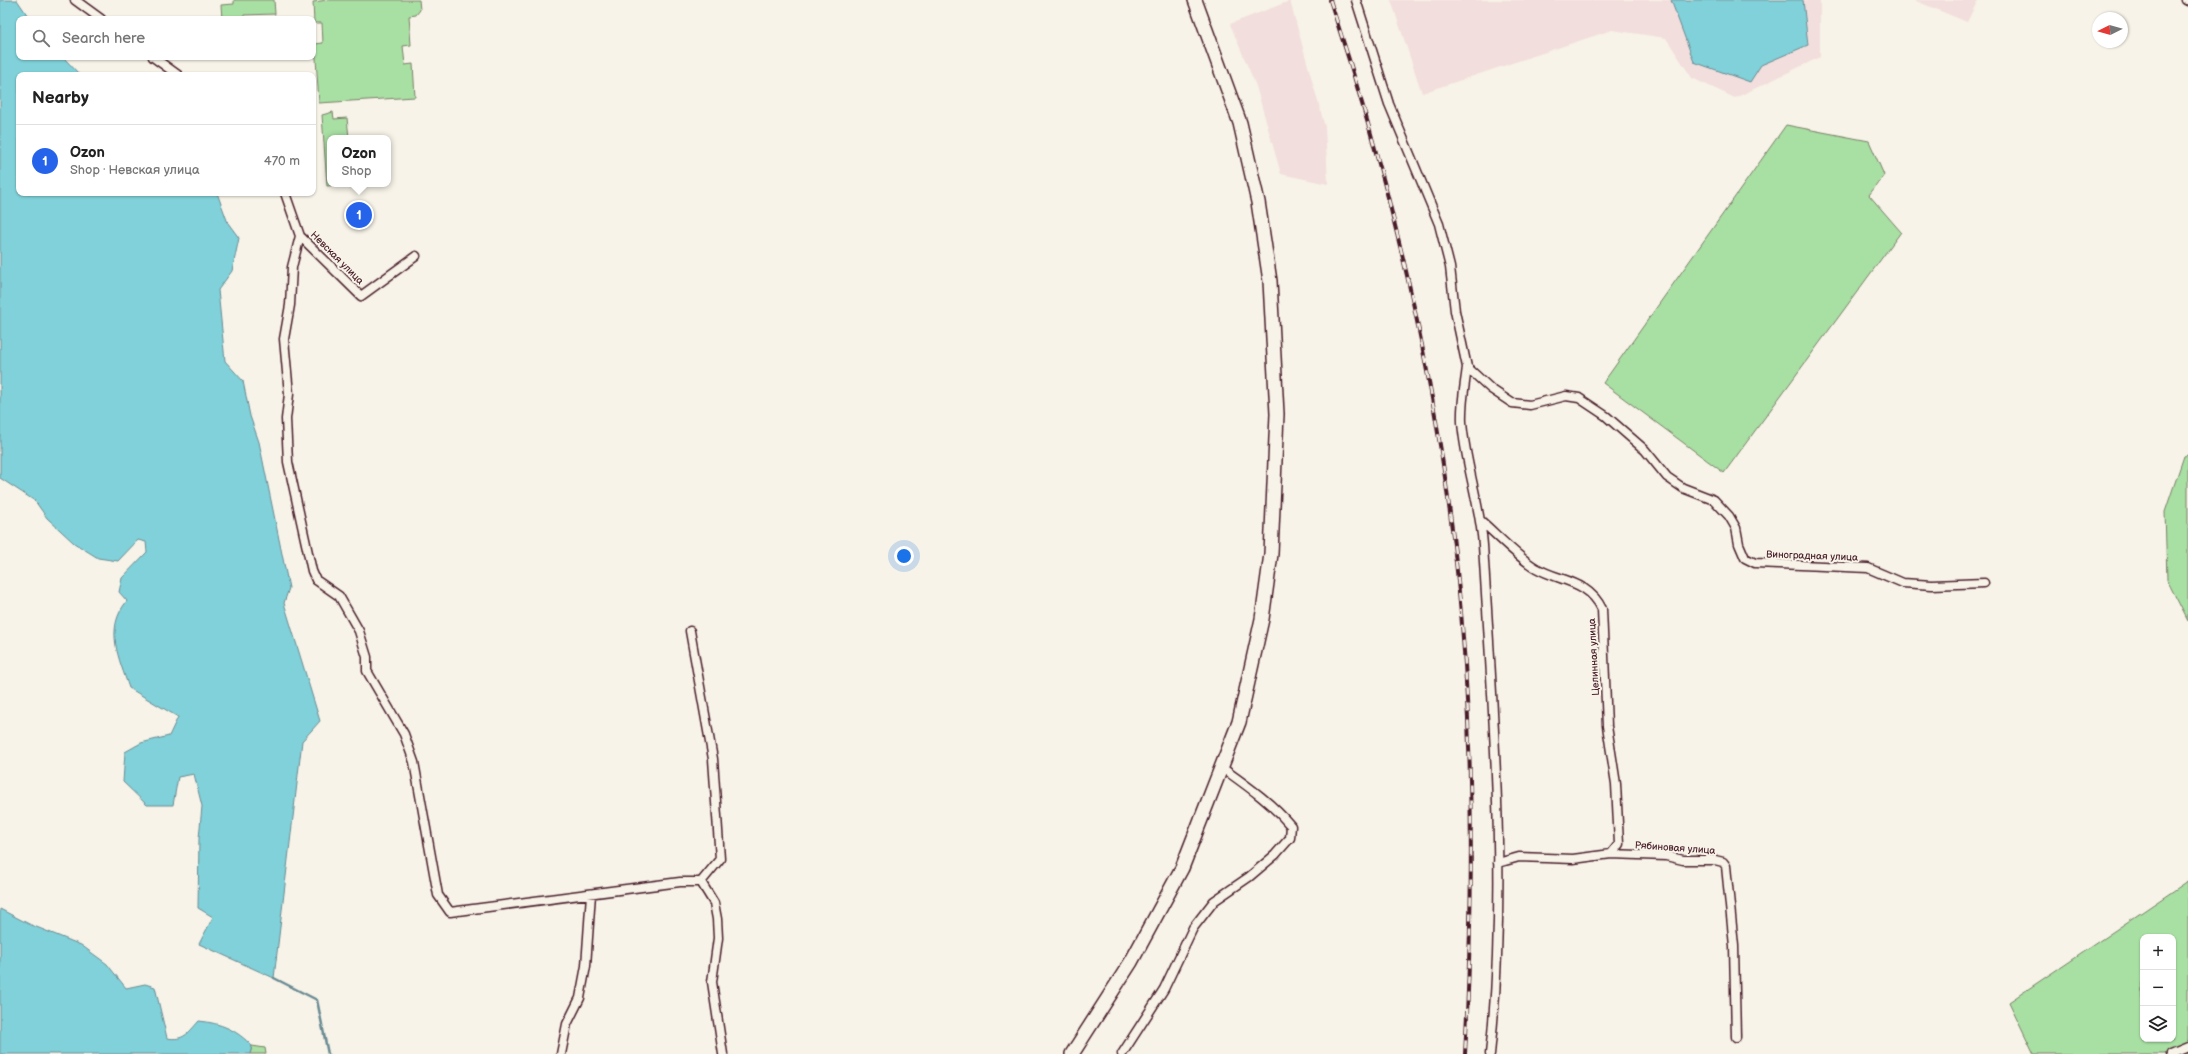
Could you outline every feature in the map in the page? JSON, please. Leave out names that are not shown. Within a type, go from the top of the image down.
[{"type":"main road","points":[[1072,1054],[1131,962],[1182,868],[1239,722],[1262,619],[1271,554],[1277,414],[1270,281],[1258,202],[1240,123],[1195,0]]},
{"type":"street","points":[[75,0],[97,16]]},
{"type":"street","points":[[1356,0],[1388,104],[1440,224],[1450,267],[1455,312],[1467,366],[1462,402],[1462,423],[1468,464],[1481,521],[1492,698],[1498,863],[1496,997],[1490,1054]]},
{"type":"street","points":[[157,60],[174,72]]},
{"type":"street","name":"Невская улица","points":[[285,196],[300,236],[361,296],[416,256]]},
{"type":"street","points":[[300,236],[292,267],[290,305],[284,339],[289,394],[286,419],[288,462],[316,580],[339,596],[359,631],[367,657],[367,672],[404,734],[414,762],[438,895],[450,912],[680,882],[700,882],[720,859],[713,759],[690,631]]},
{"type":"street","name":"Виноградная улица","points":[[1467,366],[1491,390],[1512,403],[1530,405],[1566,396],[1579,398],[1606,416],[1645,450],[1667,477],[1683,488],[1714,500],[1729,516],[1736,528],[1739,544],[1745,558],[1755,563],[1868,568],[1903,583],[1932,585],[1984,583]]},
{"type":"street","name":"Целинная улица","points":[[1481,521],[1535,568],[1582,586],[1597,598],[1602,609],[1607,726],[1616,784],[1619,844],[1611,854]]},
{"type":"street","points":[[1122,1054],[1164,989],[1194,928],[1214,901],[1249,877],[1274,855],[1290,838],[1291,826],[1281,814],[1262,796],[1221,767]]},
{"type":"street","name":"Рябиновая улица","points":[[1498,863],[1519,857],[1574,859],[1611,854],[1666,856],[1683,860],[1715,860],[1722,862],[1726,866],[1734,946],[1736,1037]]},
{"type":"street","points":[[700,882],[714,902],[717,919],[718,938],[712,982],[722,1054]]},
{"type":"street","points":[[561,1054],[567,1024],[580,998],[586,966],[591,894]]},
{"type":"street","points":[[2171,1054],[2188,1047]]},
{"type":"shaded area","points":[[1391,0],[1820,0],[1820,57],[1735,98],[1692,78],[1666,38],[1612,30],[1422,93]]},
{"type":"shaded area","points":[[1914,0],[1978,0],[1967,22]]},
{"type":"shaded area","points":[[1290,1],[1325,127],[1328,184],[1281,174],[1256,86],[1230,24]]},
{"type":"green space","points":[[234,0],[274,0],[275,14],[222,16],[221,5],[234,4]]},
{"type":"green space","points":[[327,0],[419,0],[420,10],[416,15],[409,16],[411,45],[403,46],[405,65],[413,64],[415,97],[319,103],[316,44],[323,43],[322,23],[316,23],[316,16],[314,16],[313,2]]},
{"type":"green space","points":[[333,112],[334,119],[347,118],[349,135],[327,135],[327,186],[322,115]]},
{"type":"green space","points":[[1786,125],[1869,141],[1884,175],[1869,195],[1901,232],[1724,473],[1603,383]]},
{"type":"green space","points":[[2188,455],[2188,621],[2167,580],[2165,512],[2184,456]]},
{"type":"green space","points":[[2188,881],[2188,1054],[2034,1054],[2009,1002]]},
{"type":"green space","points":[[252,1046],[265,1048],[266,1054],[250,1054]]},
{"type":"water","points":[[0,0],[17,0],[28,16],[16,16],[16,60],[66,60],[77,72],[16,72],[16,196],[218,196],[228,223],[239,238],[232,271],[218,290],[225,361],[243,381],[250,416],[259,442],[289,588],[284,603],[320,721],[302,741],[274,978],[199,944],[213,917],[198,908],[199,838],[202,806],[194,774],[178,777],[173,805],[147,805],[123,782],[125,752],[141,743],[169,736],[178,717],[129,688],[118,655],[115,633],[116,622],[127,601],[119,592],[122,578],[147,552],[146,542],[138,540],[118,561],[98,558],[74,543],[47,518],[35,501],[0,478]]},
{"type":"water","points":[[1671,0],[1803,0],[1808,45],[1761,65],[1750,82],[1694,62]]},
{"type":"water","points":[[0,909],[29,924],[81,945],[107,964],[126,988],[145,984],[155,987],[167,1038],[173,1039],[182,1037],[199,1021],[207,1022],[228,1028],[246,1040],[252,1046],[250,1054],[0,1054]]},
{"type":"waterway","points":[[274,978],[317,1000],[328,1054]]},
{"type":"railway","points":[[1330,0],[1373,140],[1408,282],[1424,354],[1448,498],[1463,631],[1467,691],[1471,812],[1470,933],[1465,1054]]},
{"type":"place","name":"Ozon","points":[[359,215]]}]
